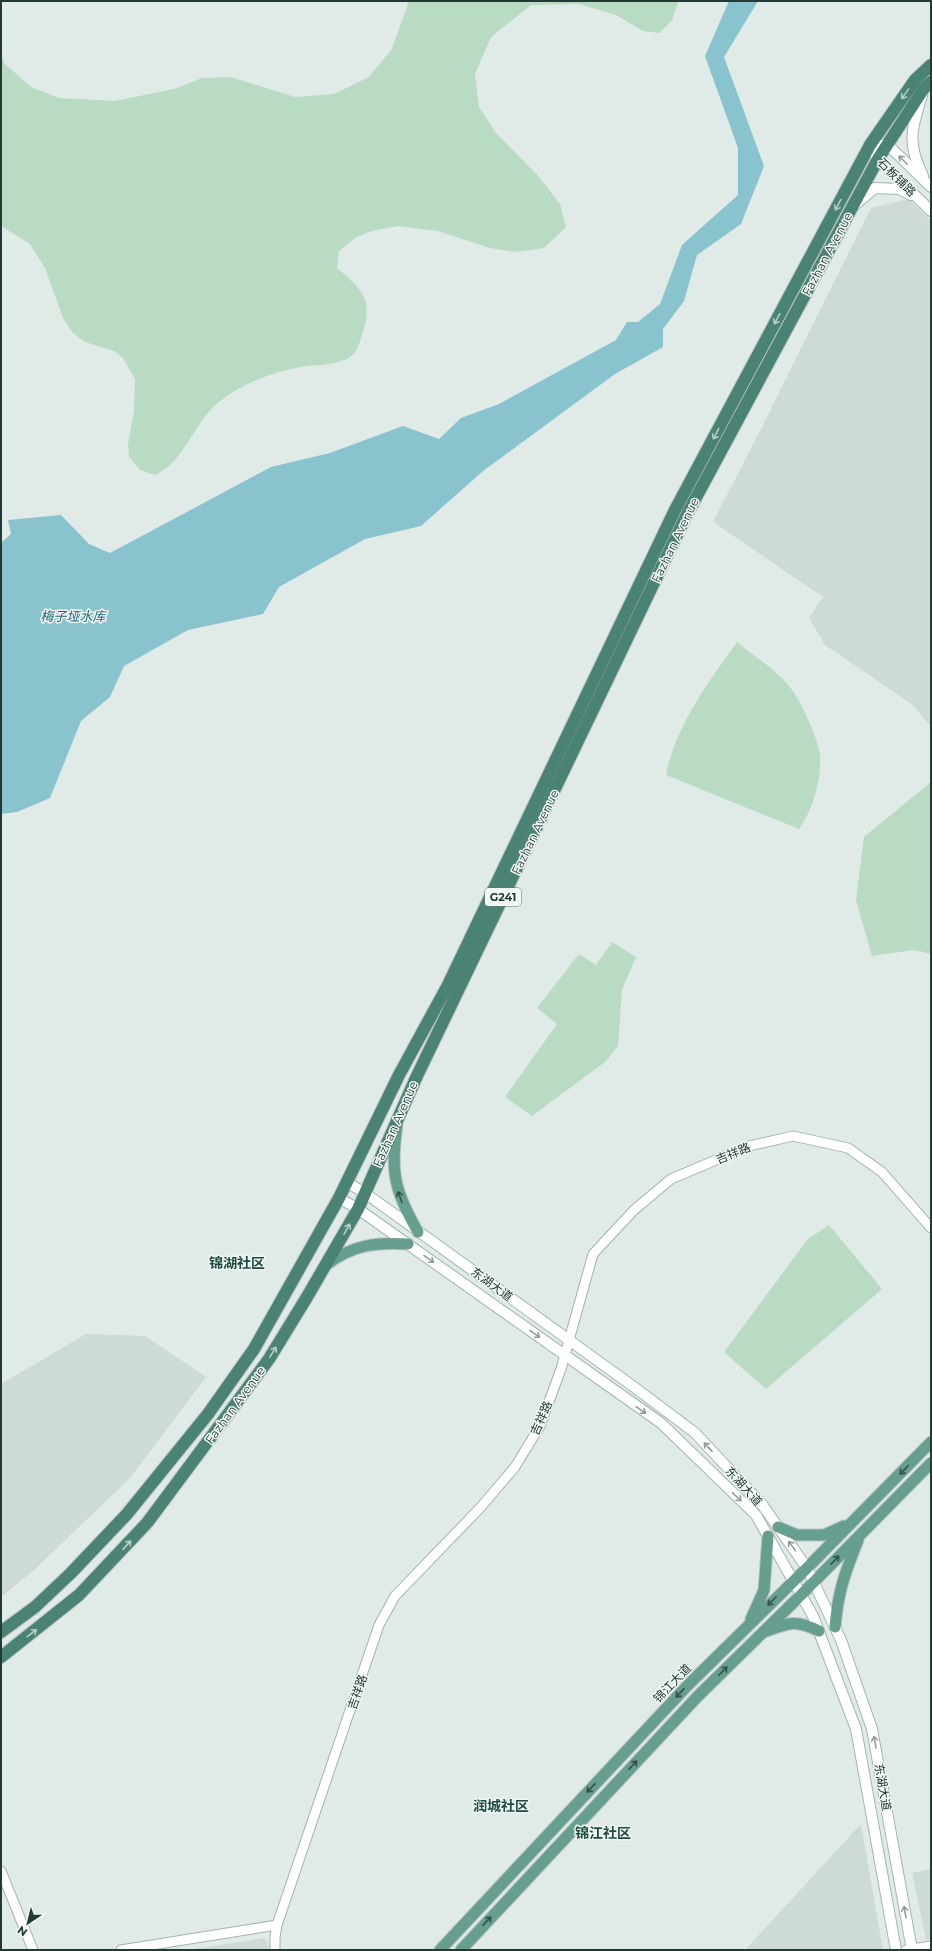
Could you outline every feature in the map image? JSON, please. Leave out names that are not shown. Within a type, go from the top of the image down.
[{"type":"highway","name":"Fazhan Avenue","points":[[1,1632],[35,1607],[71,1573],[122,1519],[208,1414],[254,1349],[339,1198],[399,1075],[448,985],[675,510],[870,145],[915,80],[931,65]]},
{"type":"highway","name":"Fazhan Avenue","points":[[1,1657],[78,1595],[147,1523],[269,1359],[326,1265],[358,1209],[416,1078],[686,516],[878,159],[928,85]]},
{"type":"main road","points":[[928,85],[914,125],[912,143],[914,157],[929,185]]},
{"type":"main road","name":"石板铺路","points":[[929,185],[888,145],[870,145],[878,159],[931,211]]},
{"type":"main road","points":[[851,210],[862,197],[875,188],[899,189],[917,198]]},
{"type":"main road","points":[[398,1119],[393,1154],[395,1182],[404,1207],[418,1232]]},
{"type":"main road","name":"东湖大道","points":[[346,1182],[365,1193],[569,1339],[694,1432],[761,1503],[807,1568],[814,1582],[841,1640],[872,1729],[910,1950]]},
{"type":"main road","name":"东湖大道","points":[[339,1198],[358,1209],[408,1244],[661,1424],[756,1515],[813,1616],[856,1729],[896,1950]]},
{"type":"main road","points":[[326,1265],[340,1254],[368,1245],[384,1243],[408,1244]]},
{"type":"main road","name":"锦江大道","points":[[440,1950],[677,1697],[748,1624],[807,1568],[931,1442]]},
{"type":"main road","points":[[461,1950],[698,1696],[761,1633],[802,1595],[931,1463]]},
{"type":"main road","points":[[778,1527],[796,1535],[824,1535],[852,1522]]},
{"type":"main road","points":[[835,1627],[837,1600],[841,1584],[861,1533]]},
{"type":"main road","points":[[748,1624],[764,1590],[768,1536]]},
{"type":"main road","points":[[761,1633],[787,1623],[804,1624],[819,1631]]},
{"type":"street","name":"吉祥路","points":[[275,1950],[274,1937],[277,1925],[379,1625],[395,1596],[480,1508],[515,1467],[540,1426],[569,1339],[593,1254],[634,1210],[671,1179],[749,1146],[793,1136],[848,1148],[882,1172],[917,1214],[931,1228]]},
{"type":"street","points":[[1,1871],[32,1950]]},
{"type":"street","points":[[121,1950],[277,1925]]},
{"type":"street","points":[[910,1950],[931,1946]]},
{"type":"shaded area","points":[[909,199],[931,221],[931,727],[913,705],[825,645],[809,618],[823,597],[713,522],[871,208]]},
{"type":"shaded area","points":[[86,1334],[145,1336],[206,1377],[130,1478],[34,1570],[1,1597],[1,1384]]},
{"type":"shaded area","points":[[861,1824],[883,1950],[745,1950]]},
{"type":"shaded area","points":[[931,1869],[931,1939],[926,1940],[912,1873]]},
{"type":"shaded area","points":[[265,1938],[270,1950],[188,1950]]},
{"type":"green space","points":[[409,1],[677,1],[678,3],[672,20],[660,33],[643,31],[616,15],[579,4],[531,5],[491,37],[475,74],[479,107],[496,133],[540,178],[560,204],[566,227],[544,248],[515,252],[490,248],[438,231],[398,226],[372,231],[355,238],[339,251],[337,268],[360,290],[366,304],[367,313],[365,323],[359,345],[354,354],[343,361],[301,367],[269,375],[238,389],[220,401],[211,410],[203,419],[182,451],[166,469],[155,475],[140,470],[129,457],[128,444],[134,411],[135,379],[123,358],[114,351],[85,342],[73,333],[63,318],[45,268],[30,244],[1,226],[1,53],[4,63],[31,87],[59,98],[115,101],[174,89],[202,78],[231,77],[295,97],[334,94],[369,77],[392,49]]},
{"type":"green space","points":[[737,642],[773,670],[792,690],[814,732],[820,757],[819,776],[812,804],[799,829],[666,775],[677,739],[694,705]]},
{"type":"green space","points":[[931,782],[931,954],[914,950],[872,956],[856,900],[864,837]]},
{"type":"green space","points":[[612,942],[636,957],[622,990],[618,1046],[605,1062],[532,1116],[505,1097],[557,1024],[537,1008],[579,954],[596,965]]},
{"type":"green space","points":[[829,1225],[882,1289],[766,1389],[724,1352],[808,1239]]},
{"type":"water","name":"梅子垭水库","points":[[729,1],[758,1],[724,57],[764,166],[741,224],[697,255],[684,301],[663,329],[663,347],[615,374],[483,471],[421,526],[365,539],[279,587],[263,614],[188,630],[124,666],[110,697],[81,721],[50,798],[17,812],[1,814],[1,543],[11,534],[8,520],[61,515],[89,544],[110,553],[271,467],[330,453],[403,426],[439,439],[461,418],[499,404],[616,340],[627,322],[638,322],[660,304],[682,245],[738,195],[738,148],[705,56]]},
{"type":"district","name":"锦湖社区","points":[[237,1263]]},
{"type":"district","name":"润城社区","points":[[501,1806]]},
{"type":"district","name":"锦江社区","points":[[603,1833]]}]
